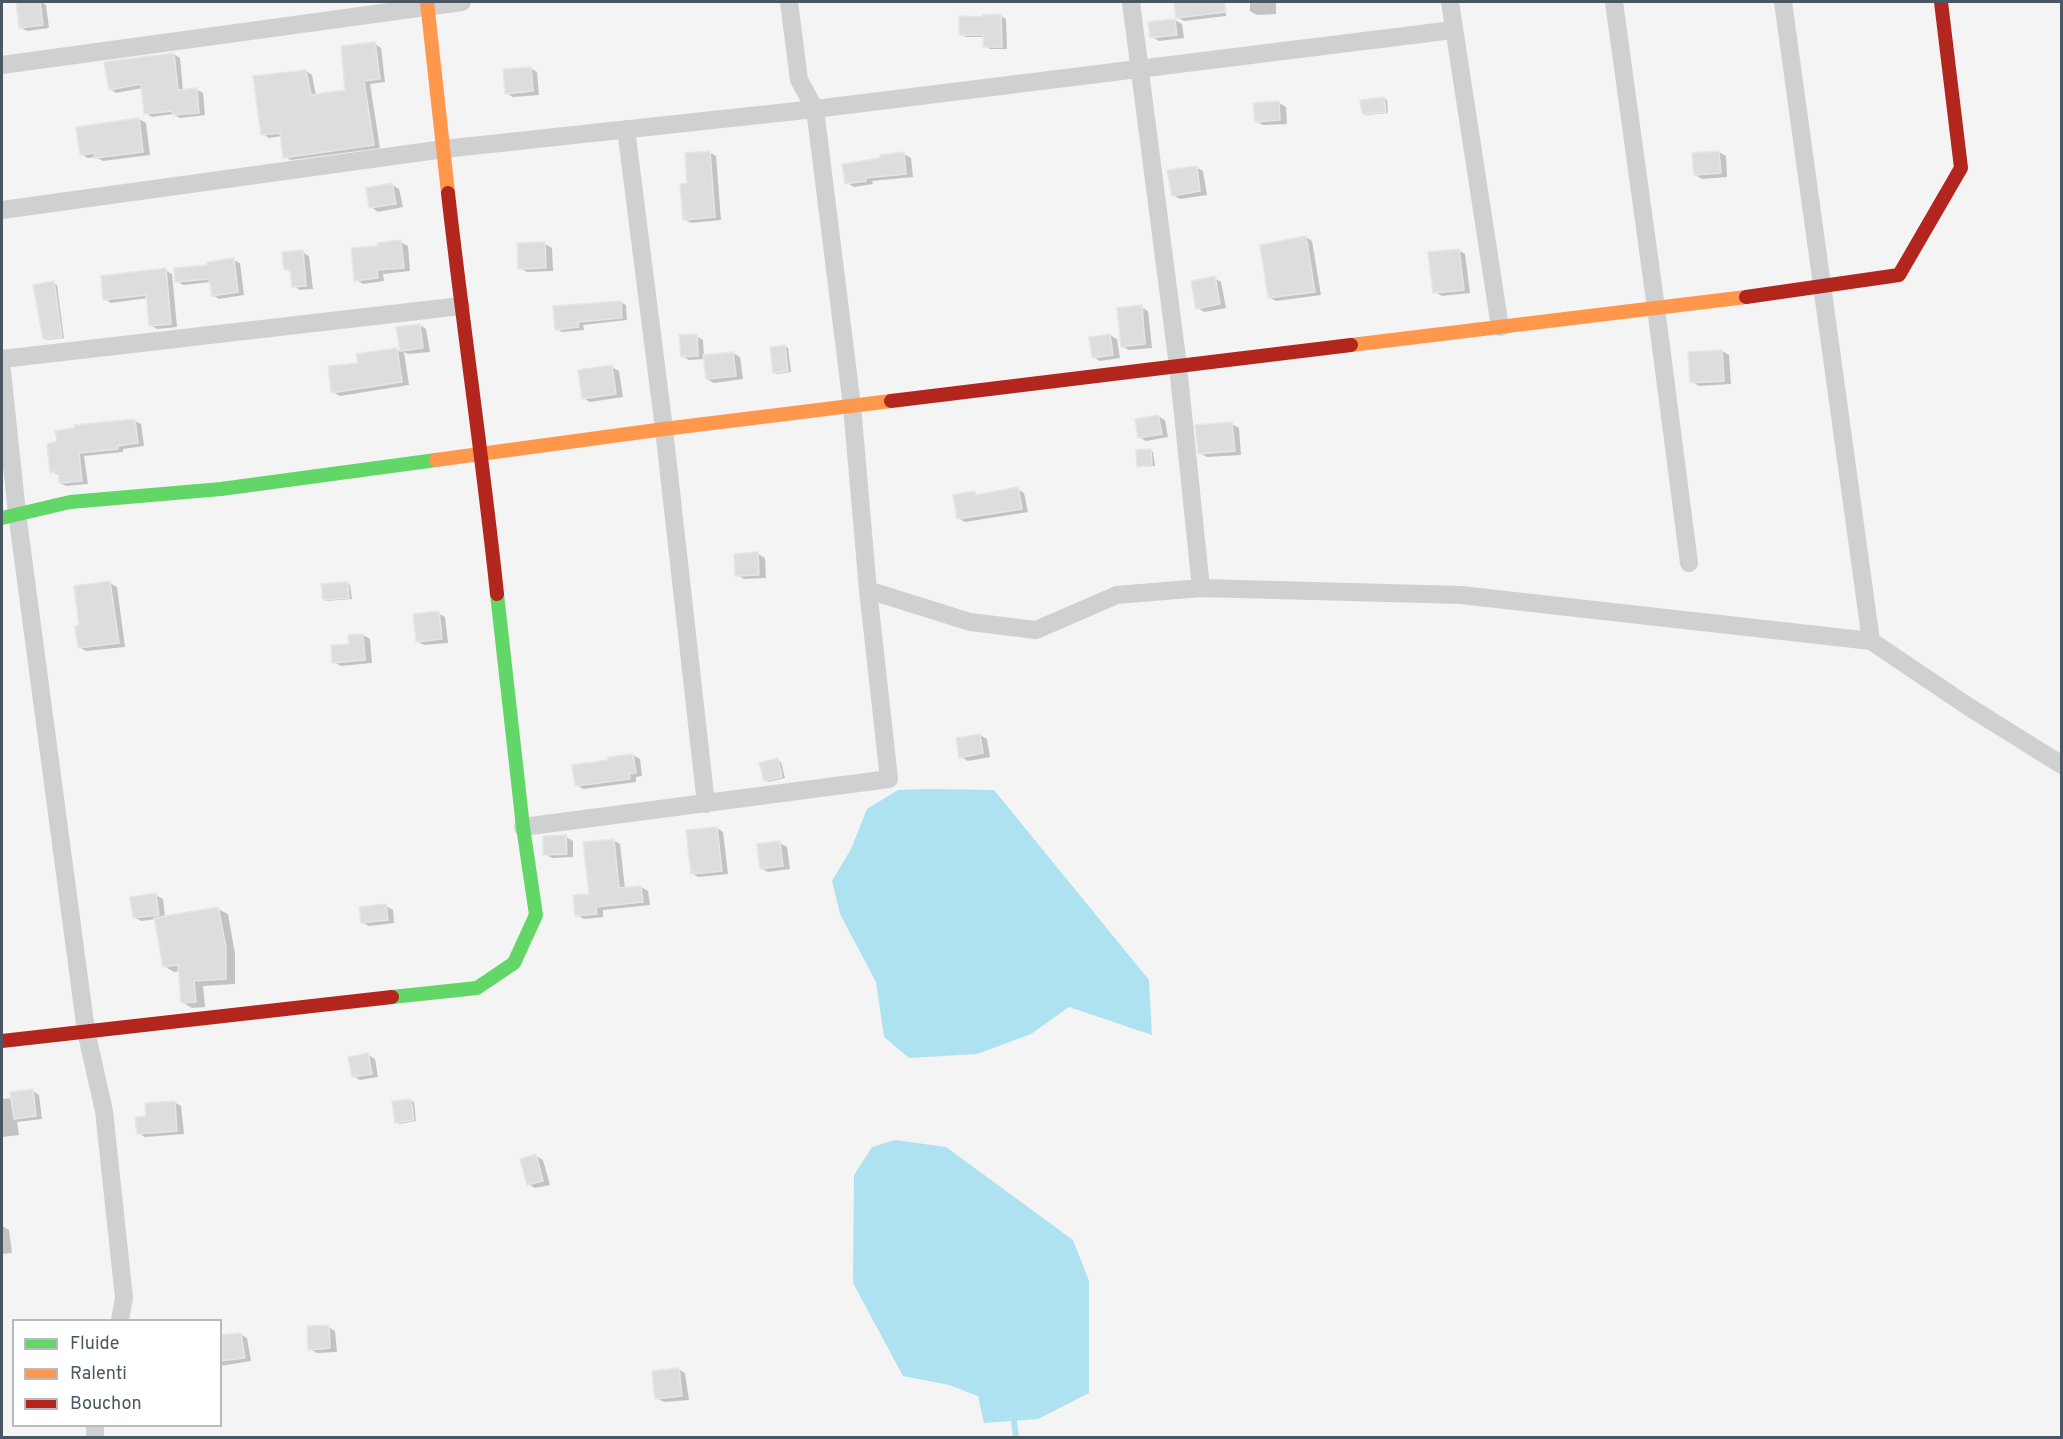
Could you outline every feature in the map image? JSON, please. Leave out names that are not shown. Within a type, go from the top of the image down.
[{"type":"street","points":[[2,65],[427,4],[462,2]]},
{"type":"street","points":[[523,827],[890,779],[868,590],[852,406],[816,109],[799,80],[789,2]]},
{"type":"street","points":[[1131,2],[1178,366],[1201,588]]},
{"type":"street","points":[[1450,2],[1500,327]]},
{"type":"street","points":[[1614,2],[1689,563]]},
{"type":"street","points":[[1783,2],[1871,641]]},
{"type":"street","points":[[9,516],[70,502],[221,489],[664,429],[1656,308],[1899,275],[1961,168],[1941,2]]},
{"type":"street","points":[[2,1041],[477,988],[514,963],[536,915],[523,827],[482,455],[461,306],[427,4]]},
{"type":"street","points":[[2,210],[444,149],[816,109],[1453,30]]},
{"type":"street","points":[[626,129],[664,429],[706,804]]},
{"type":"street","points":[[2,359],[461,306]]},
{"type":"street","points":[[2,371],[9,516],[86,1031],[104,1111],[124,1298],[120,1319]]},
{"type":"street","points":[[868,590],[970,622],[1036,630],[1117,595],[1201,588],[1461,595],[1871,641],[2061,765]]},
{"type":"water","points":[[898,790],[994,790],[1149,980],[1152,1035],[1069,1007],[1031,1034],[977,1054],[909,1058],[884,1037],[876,982],[840,914],[832,881],[851,849],[867,809]]},
{"type":"water","points":[[895,1140],[946,1147],[1073,1240],[1089,1281],[1089,1393],[1038,1419],[984,1423],[978,1396],[949,1385],[903,1376],[853,1283],[854,1175],[872,1147]]},
{"type":"building","points":[[16,2],[40,2],[43,25],[19,28]]},
{"type":"building","points":[[1174,2],[1225,2],[1225,12],[1176,18]]},
{"type":"building","points":[[1001,14],[1002,47],[983,47],[983,35],[959,35],[959,16],[982,17],[982,15]]},
{"type":"building","points":[[1175,19],[1177,35],[1150,38],[1148,22]]},
{"type":"building","points":[[375,42],[380,79],[364,81],[374,145],[283,158],[280,133],[261,135],[253,76],[306,70],[311,95],[345,90],[341,46]]},
{"type":"building","points":[[174,53],[178,90],[197,88],[199,113],[173,115],[172,111],[144,114],[141,84],[109,90],[104,62]]},
{"type":"building","points":[[531,67],[533,91],[505,94],[503,69]]},
{"type":"building","points":[[1384,97],[1386,112],[1362,114],[1360,100]]},
{"type":"building","points":[[1279,101],[1280,120],[1255,122],[1253,103]]},
{"type":"building","points":[[139,118],[143,152],[95,158],[94,153],[80,155],[76,127]]},
{"type":"building","points":[[710,151],[715,217],[683,220],[680,184],[687,183],[685,153]]},
{"type":"building","points":[[1719,151],[1721,173],[1694,175],[1692,153]]},
{"type":"building","points":[[904,152],[906,174],[866,178],[866,181],[845,184],[842,164]]},
{"type":"building","points":[[1197,166],[1200,191],[1172,196],[1167,170]]},
{"type":"building","points":[[392,183],[396,204],[369,208],[366,188]]},
{"type":"building","points":[[1306,236],[1315,292],[1268,298],[1260,245]]},
{"type":"building","points":[[401,240],[404,268],[377,270],[378,278],[354,281],[351,248],[378,246],[377,243]]},
{"type":"building","points":[[545,242],[546,268],[518,269],[517,243]]},
{"type":"building","points":[[1459,249],[1464,290],[1433,293],[1428,252]]},
{"type":"building","points":[[303,250],[306,286],[292,287],[290,270],[284,270],[282,252]]},
{"type":"building","points":[[234,258],[238,292],[212,296],[209,279],[175,282],[174,268],[207,265],[207,262]]},
{"type":"building","points":[[166,268],[171,324],[149,326],[146,295],[103,300],[101,276]]},
{"type":"building","points":[[1215,276],[1220,304],[1196,309],[1191,281]]},
{"type":"building","points":[[54,281],[62,337],[43,339],[33,285]]},
{"type":"building","points":[[621,301],[622,318],[578,322],[579,327],[555,330],[553,306]]},
{"type":"building","points":[[1142,305],[1145,344],[1121,347],[1117,308]]},
{"type":"building","points":[[420,324],[423,348],[400,351],[396,327]]},
{"type":"building","points":[[697,334],[698,356],[681,357],[679,335]]},
{"type":"building","points":[[1110,334],[1113,355],[1092,358],[1089,337]]},
{"type":"building","points":[[785,345],[788,371],[773,373],[770,347]]},
{"type":"building","points":[[397,348],[402,382],[331,393],[328,366],[358,363],[356,354]]},
{"type":"building","points":[[1722,350],[1724,381],[1690,383],[1688,352]]},
{"type":"building","points":[[733,352],[736,376],[706,379],[703,355]]},
{"type":"building","points":[[612,365],[616,394],[582,399],[578,370]]},
{"type":"building","points":[[1158,415],[1162,434],[1138,438],[1135,419]]},
{"type":"building","points":[[135,419],[138,443],[118,446],[118,449],[79,453],[82,481],[59,483],[58,472],[50,473],[47,444],[57,441],[55,431],[74,428],[74,425]]},
{"type":"building","points":[[1232,422],[1235,451],[1198,454],[1195,425]]},
{"type":"building","points":[[1151,449],[1152,465],[1137,467],[1136,450]]},
{"type":"building","points":[[1018,487],[1022,509],[957,519],[953,495],[975,491],[976,495]]},
{"type":"building","points":[[758,552],[759,575],[735,576],[734,554]]},
{"type":"building","points":[[110,581],[119,643],[78,648],[75,626],[79,625],[74,586]]},
{"type":"building","points":[[348,582],[349,598],[323,600],[321,584]]},
{"type":"building","points":[[439,611],[442,639],[416,642],[413,614]]},
{"type":"building","points":[[363,634],[365,660],[332,663],[331,645],[349,644],[348,635]]},
{"type":"building","points":[[980,734],[983,753],[959,758],[956,738]]},
{"type":"building","points":[[633,754],[636,773],[629,774],[630,779],[575,786],[572,765]]},
{"type":"building","points":[[778,758],[782,777],[764,781],[759,763]]},
{"type":"building","points":[[717,827],[722,871],[691,874],[686,830]]},
{"type":"building","points":[[566,835],[567,854],[543,855],[543,836]]},
{"type":"building","points":[[614,839],[619,888],[641,886],[643,902],[596,907],[597,914],[575,916],[573,895],[589,894],[583,842]]},
{"type":"building","points":[[780,841],[783,866],[760,869],[757,844]]},
{"type":"building","points":[[156,893],[159,915],[133,918],[130,897]]},
{"type":"building","points":[[386,904],[388,920],[361,923],[359,907]]},
{"type":"building","points":[[218,907],[226,947],[226,979],[194,981],[196,1002],[181,1003],[178,965],[163,967],[154,918]]},
{"type":"building","points":[[368,1053],[372,1074],[352,1077],[348,1057]]},
{"type":"building","points":[[33,1089],[36,1116],[14,1119],[10,1092]]},
{"type":"building","points":[[411,1099],[414,1120],[395,1123],[392,1101]]},
{"type":"building","points":[[175,1101],[177,1131],[137,1134],[135,1117],[146,1116],[145,1103]]},
{"type":"building","points":[[536,1154],[543,1181],[527,1185],[520,1159]]},
{"type":"building","points":[[329,1325],[330,1348],[308,1350],[307,1326]]},
{"type":"building","points":[[241,1333],[245,1358],[222,1361],[222,1335]]},
{"type":"building","points":[[679,1368],[682,1396],[655,1399],[652,1371]]},
{"type":"waterway","points":[[1014,1421],[1016,1438]]},
{"type":"traffic: fast","points":[[2,518],[70,502],[221,489],[436,460]]},
{"type":"traffic: fast","points":[[392,997],[477,988],[514,963],[536,915],[523,827],[497,594]]},
{"type":"traffic: slow","points":[[427,2],[448,193]]},
{"type":"traffic: slow","points":[[1351,345],[1746,297]]},
{"type":"traffic: slow","points":[[436,460],[891,401]]},
{"type":"traffic: jam","points":[[1746,297],[1899,275],[1961,168],[1941,2]]},
{"type":"traffic: jam","points":[[448,193],[497,594]]},
{"type":"traffic: jam","points":[[891,401],[1351,345]]},
{"type":"traffic: jam","points":[[2,1041],[392,997]]}]
